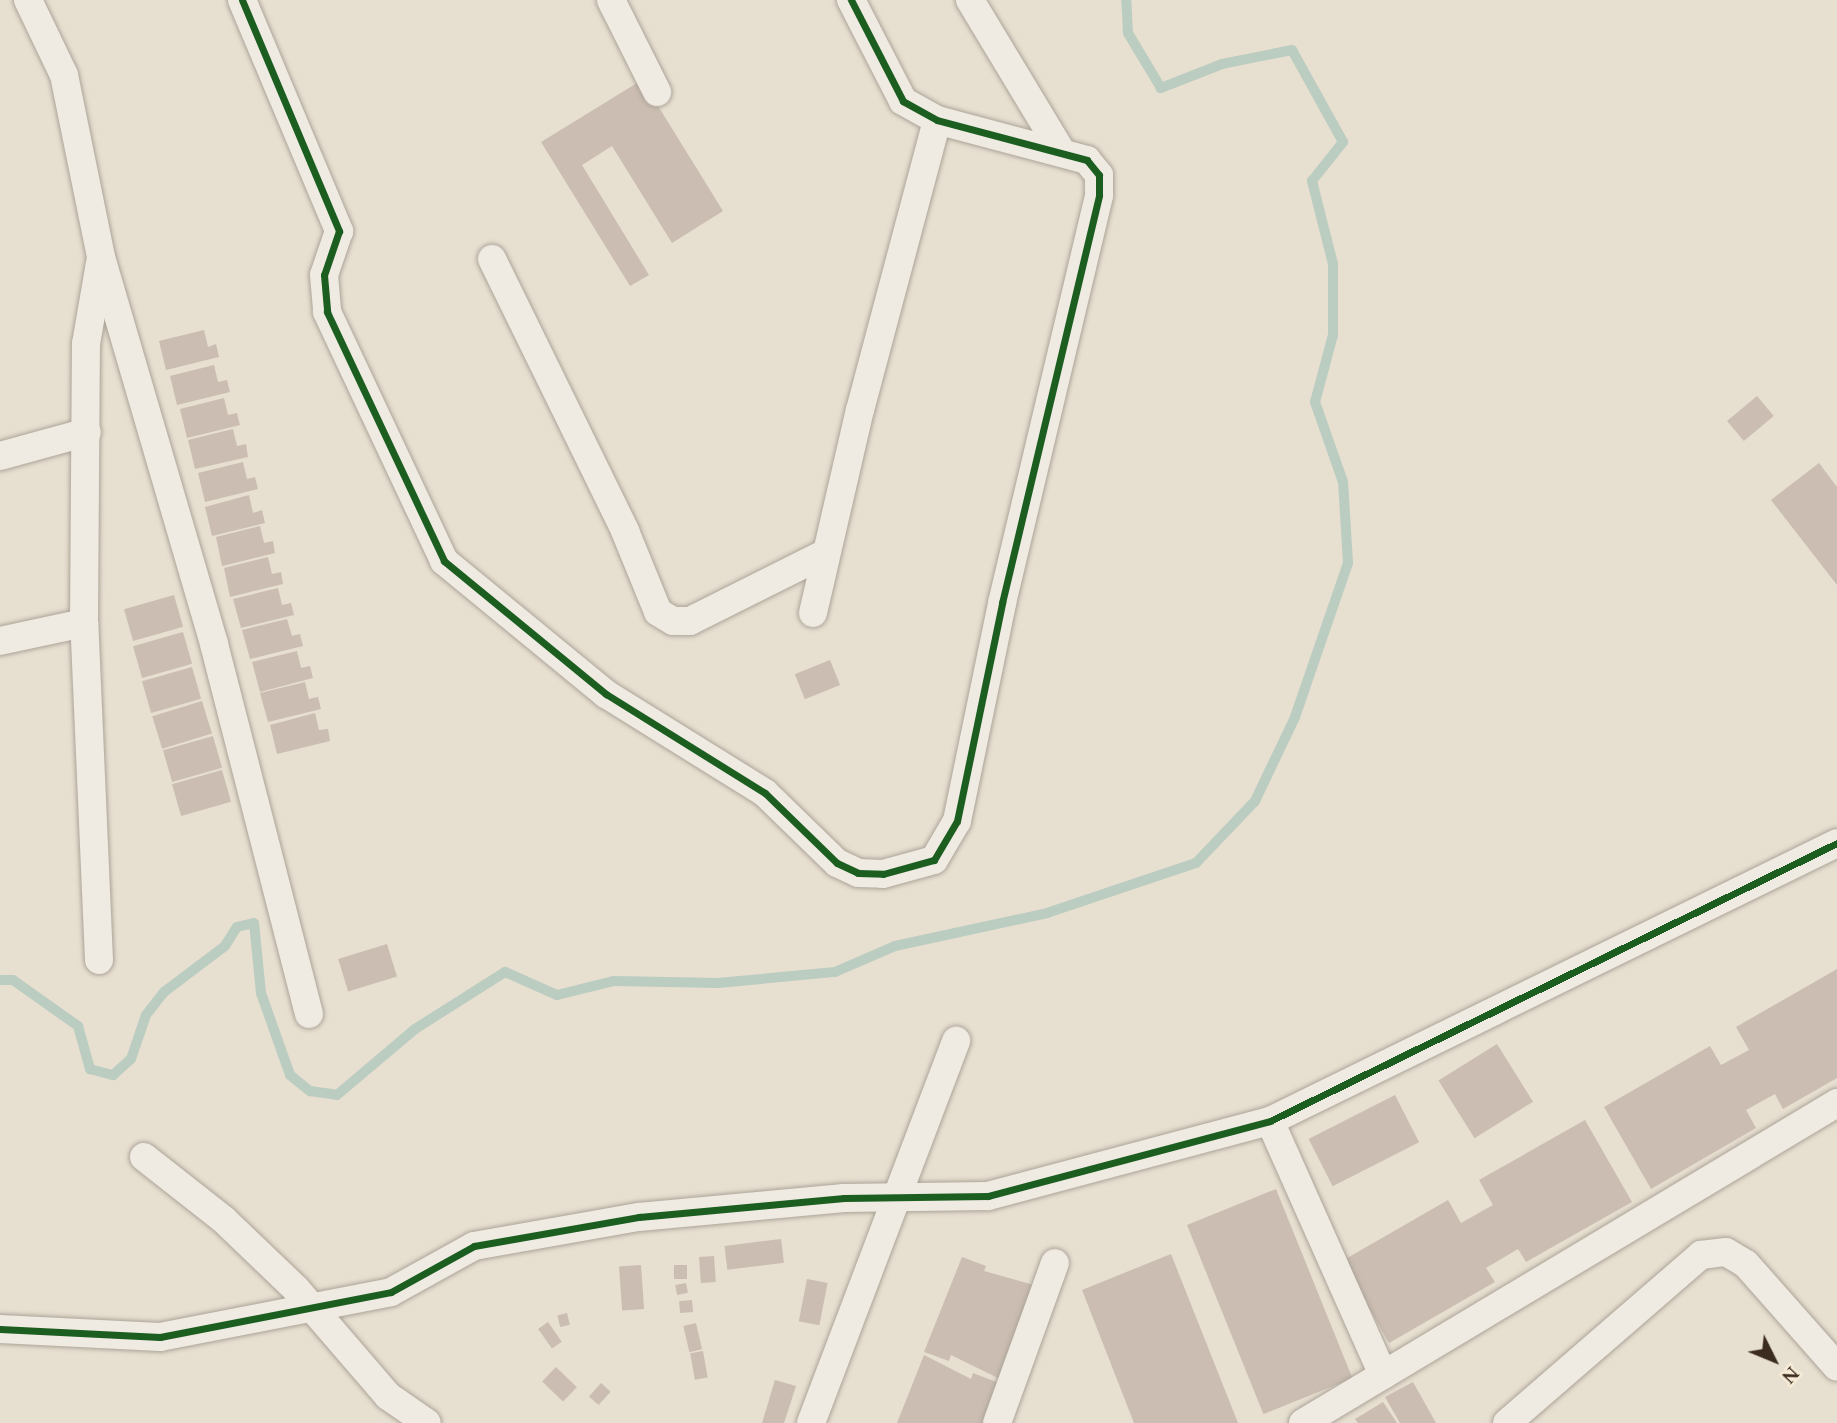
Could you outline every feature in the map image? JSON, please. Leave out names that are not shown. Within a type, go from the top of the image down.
[{"type":"street","points":[[28,0],[64,75],[101,257],[214,643],[309,1014]]},
{"type":"street","points":[[242,0],[339,230],[324,275],[327,312],[444,561],[606,694],[765,793],[821,851],[858,873],[914,869],[934,860],[957,821],[1002,603],[1099,195],[1098,175],[1087,160],[1061,150],[937,120],[903,101],[851,0]]},
{"type":"street","points":[[611,0],[657,92]]},
{"type":"street","points":[[970,0],[1061,150]]},
{"type":"street","points":[[813,613],[937,120]]},
{"type":"street","points":[[99,960],[84,623],[86,344],[101,257]]},
{"type":"street","points":[[492,259],[625,531],[658,612],[673,621],[690,621],[826,553]]},
{"type":"street","points":[[0,456],[87,432]]},
{"type":"street","points":[[0,641],[84,623]]},
{"type":"street","points":[[0,1329],[159,1337],[391,1292],[474,1247],[639,1217],[893,1197],[988,1196],[1270,1121],[1837,843]]},
{"type":"street","points":[[811,1423],[893,1197],[956,1041]]},
{"type":"street","points":[[1303,1423],[1837,1103]]},
{"type":"street","points":[[1270,1121],[1383,1375]]},
{"type":"street","points":[[144,1157],[225,1220],[311,1306],[388,1396],[427,1423]]},
{"type":"street","points":[[1507,1423],[1701,1255],[1726,1252],[1746,1264],[1837,1367]]},
{"type":"street","points":[[997,1423],[1055,1263]]},
{"type":"building","points":[[642,80],[723,211],[672,243],[612,146],[582,165],[649,275],[630,286],[541,142]]},
{"type":"building","points":[[204,330],[208,347],[216,344],[219,357],[166,370],[159,341]]},
{"type":"building","points":[[214,365],[218,382],[227,380],[230,392],[177,405],[170,376]]},
{"type":"building","points":[[1757,396],[1774,416],[1744,441],[1727,421]]},
{"type":"building","points":[[224,398],[228,415],[237,413],[240,425],[187,438],[180,409]]},
{"type":"building","points":[[233,429],[237,446],[246,444],[248,457],[195,469],[188,440]]},
{"type":"building","points":[[243,462],[247,479],[255,477],[258,489],[205,502],[198,473]]},
{"type":"building","points":[[1819,463],[1837,487],[1837,585],[1771,500]]},
{"type":"building","points":[[249,495],[253,513],[262,510],[265,523],[212,536],[205,507]]},
{"type":"building","points":[[260,526],[264,543],[273,541],[275,553],[222,566],[216,537]]},
{"type":"building","points":[[268,557],[272,574],[281,572],[283,584],[230,597],[224,568]]},
{"type":"building","points":[[278,588],[282,605],[291,603],[294,615],[241,628],[233,599]]},
{"type":"building","points":[[174,595],[183,627],[133,641],[124,609]]},
{"type":"building","points":[[287,619],[292,636],[300,634],[303,646],[250,659],[242,630]]},
{"type":"building","points":[[183,632],[192,664],[142,678],[133,646]]},
{"type":"building","points":[[297,651],[301,668],[310,666],[313,678],[260,692],[252,662]]},
{"type":"building","points":[[830,660],[840,685],[805,699],[795,674]]},
{"type":"building","points":[[192,667],[201,699],[151,713],[142,681]]},
{"type":"building","points":[[305,682],[309,699],[318,697],[321,709],[268,722],[260,693]]},
{"type":"building","points":[[202,701],[212,734],[162,749],[152,716]]},
{"type":"building","points":[[315,713],[319,730],[328,729],[330,741],[277,754],[270,725]]},
{"type":"building","points":[[213,736],[222,768],[172,782],[163,750]]},
{"type":"building","points":[[222,770],[231,802],[181,816],[172,784]]},
{"type":"building","points":[[387,944],[397,977],[348,991],[338,959]]},
{"type":"building","points":[[1837,969],[1837,1078],[1783,1109],[1775,1094],[1746,1110],[1756,1128],[1651,1189],[1604,1107],[1710,1046],[1721,1065],[1749,1050],[1736,1027]]},
{"type":"building","points":[[1497,1044],[1533,1102],[1475,1138],[1438,1081]]},
{"type":"building","points":[[1395,1095],[1419,1142],[1333,1186],[1309,1139]]},
{"type":"building","points":[[1585,1120],[1632,1202],[1526,1262],[1518,1249],[1486,1268],[1495,1282],[1389,1343],[1342,1261],[1448,1200],[1461,1223],[1493,1205],[1479,1180]]},
{"type":"building","points":[[1276,1189],[1352,1378],[1263,1414],[1187,1225]]},
{"type":"building","points":[[781,1239],[784,1263],[727,1270],[724,1246]]},
{"type":"building","points":[[1171,1254],[1238,1423],[1134,1423],[1082,1290]]},
{"type":"building","points":[[714,1256],[716,1282],[701,1283],[699,1257]]},
{"type":"building","points":[[962,1257],[986,1266],[984,1271],[1041,1287],[1004,1381],[951,1355],[949,1361],[924,1352]]},
{"type":"building","points":[[641,1265],[644,1309],[622,1310],[619,1267]]},
{"type":"building","points":[[674,1265],[687,1265],[687,1279],[674,1279]]},
{"type":"building","points":[[807,1279],[828,1283],[819,1325],[799,1321]]},
{"type":"building","points":[[686,1283],[688,1293],[677,1295],[675,1285]]},
{"type":"building","points":[[692,1300],[693,1312],[680,1313],[679,1301]]},
{"type":"building","points":[[567,1313],[570,1325],[560,1327],[557,1315]]},
{"type":"building","points":[[548,1322],[562,1342],[552,1349],[538,1329]]},
{"type":"building","points":[[696,1323],[702,1349],[689,1352],[683,1326]]},
{"type":"building","points":[[703,1351],[708,1378],[695,1380],[690,1353]]},
{"type":"building","points":[[924,1355],[971,1379],[973,1373],[1004,1385],[989,1423],[897,1423]]},
{"type":"building","points":[[556,1367],[577,1387],[563,1402],[542,1381]]},
{"type":"building","points":[[775,1380],[796,1386],[784,1423],[762,1423]]},
{"type":"building","points":[[1413,1382],[1436,1423],[1400,1423],[1385,1397]]},
{"type":"building","points":[[601,1383],[611,1392],[599,1405],[589,1396]]},
{"type":"building","points":[[1383,1402],[1397,1423],[1358,1423],[1355,1419]]},
{"type":"waterway","points":[[0,980],[13,980],[78,1026],[90,1069],[113,1075],[131,1059],[146,1015],[164,992],[225,946],[237,927],[254,923],[261,993],[290,1075],[310,1091],[337,1095],[415,1029],[505,972],[557,995],[614,981],[718,983],[835,972],[895,946],[1047,913],[1196,863],[1255,801],[1295,717],[1348,563],[1343,482],[1315,402],[1333,335],[1333,264],[1312,181],[1343,142],[1292,50],[1222,64],[1161,88],[1128,33],[1126,0]]},
{"type":"cycle path","points":[[242,0],[339,231],[324,275],[327,312],[444,561],[606,694],[765,793],[837,863],[858,873],[883,874],[934,860],[957,821],[1002,603],[1099,195],[1099,175],[1087,160],[937,120],[903,101],[851,0]]},
{"type":"cycle path","points":[[0,1329],[160,1337],[391,1292],[474,1246],[639,1217],[844,1198],[988,1196],[1270,1121],[1837,843]]}]
